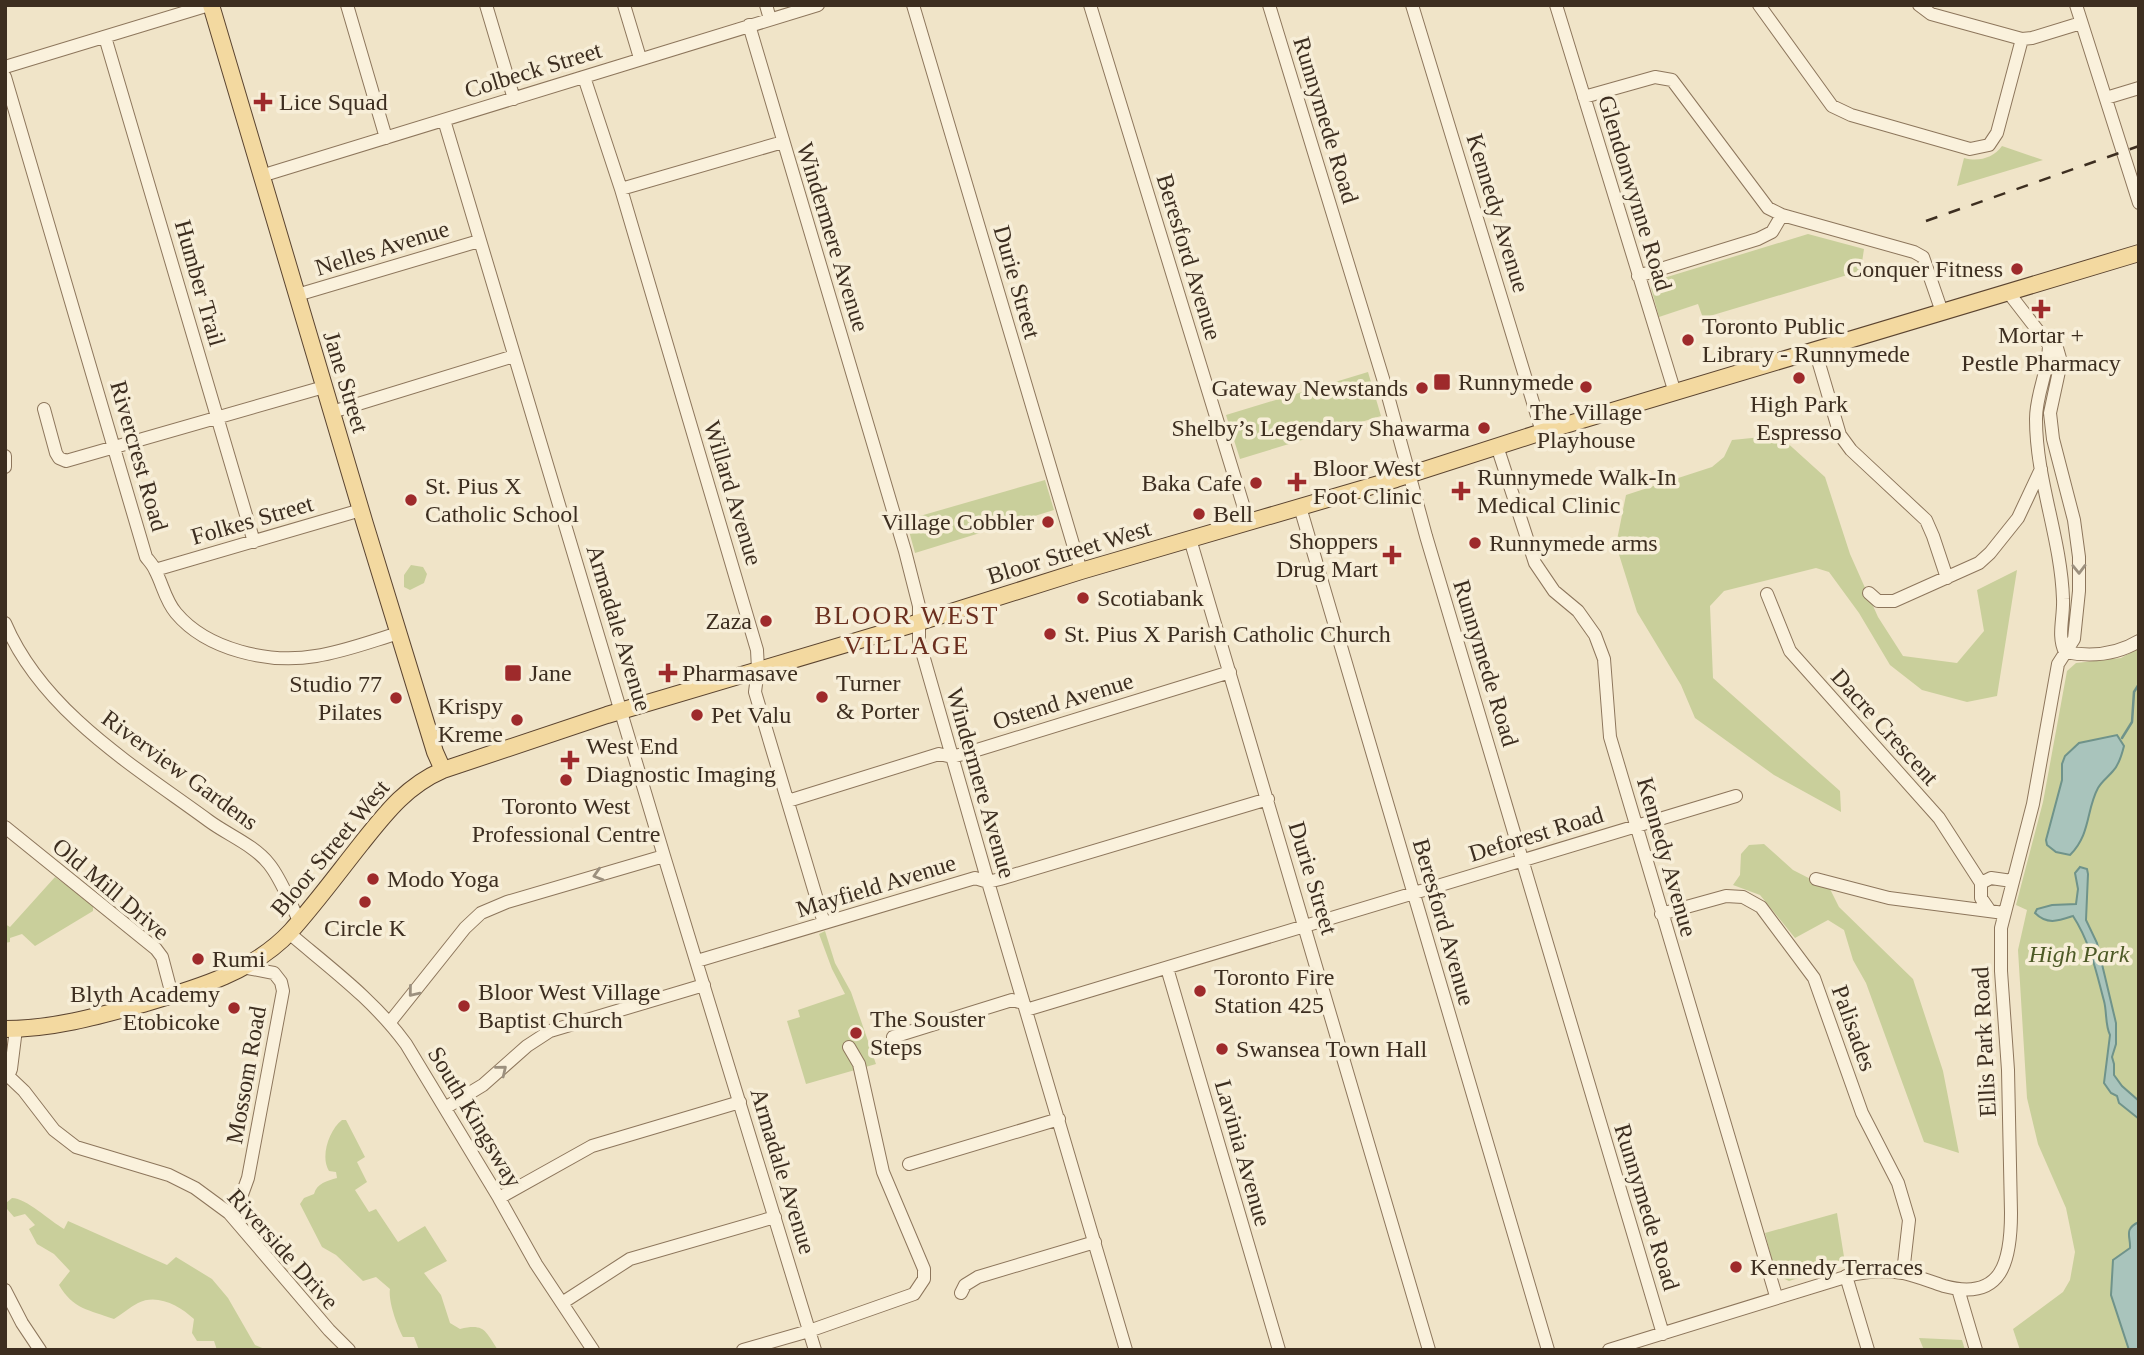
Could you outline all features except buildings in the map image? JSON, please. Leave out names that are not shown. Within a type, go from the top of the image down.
[{"type":"main road","name":"Jane Street","points":[[210,5],[361,510],[435,752],[443,770]]},
{"type":"main road","name":"Bloor Street West","points":[[10,1029],[54,1026],[93,1018],[218,980],[242,967],[294,927],[392,806],[419,782],[443,770],[622,710],[2139,253]]},
{"type":"street","points":[[5,67],[210,5]]},
{"type":"street","points":[[346,5],[386,138]]},
{"type":"street","points":[[486,5],[514,99]]},
{"type":"street","points":[[624,5],[640,58]]},
{"type":"street","points":[[766,5],[770,19]]},
{"type":"street","name":"Colbeck Street","points":[[261,176],[818,5]]},
{"type":"street","name":"Durie Street","points":[[913,5],[1081,571]]},
{"type":"street","name":"Beresford Avenue","points":[[1090,5],[1248,521]]},
{"type":"street","name":"Runnymede Road","points":[[1269,5],[1381,372],[1426,536],[1663,1334]]},
{"type":"street","name":"Kennedy Avenue","points":[[1412,5],[1542,432]]},
{"type":"street","name":"Glendonwynne Road","points":[[1556,5],[1675,393]]},
{"type":"street","points":[[1759,5],[1832,106],[1851,115],[1970,149],[1989,145],[1997,134],[2022,39]]},
{"type":"street","points":[[1919,5],[1931,15],[2022,39],[2081,23]]},
{"type":"street","points":[[2076,5],[2139,203]]},
{"type":"street","name":"Windermere Avenue","points":[[749,25],[905,551],[919,606],[919,641],[951,757],[1126,1350]]},
{"type":"street","name":"Humber Trail","points":[[105,37],[254,542]]},
{"type":"street","name":"Rivercrest Road","points":[[5,77],[146,557],[155,570],[167,600],[186,624],[204,637],[241,651],[271,656],[318,656],[399,633]]},
{"type":"street","name":"Willard Avenue","points":[[584,77],[621,189],[757,650],[755,692],[824,923]]},
{"type":"street","points":[[1584,97],[1656,77],[1672,80],[1768,208],[1782,215],[1914,252],[1923,257],[1942,312]]},
{"type":"street","points":[[2106,98],[2139,88]]},
{"type":"street","name":"Armadale Avenue","points":[[444,120],[815,1350]]},
{"type":"street","points":[[621,189],[783,142]]},
{"type":"street","points":[[1638,276],[1758,239],[1772,232],[1782,215]]},
{"type":"street","name":"Nelles Avenue","points":[[297,295],[479,241]]},
{"type":"street","name":"Ellis Park Road","points":[[1609,1350],[1776,1296],[1873,1271],[1903,1273],[1958,1289],[1984,1286],[1997,1279],[2008,1260],[2011,1237],[2008,1069],[2001,971],[2001,928],[2033,804],[2057,664],[2074,639],[2079,591],[2077,541],[2070,501],[2053,439],[2050,413],[2062,362],[2057,348],[2049,345],[2008,292]]},
{"type":"street","name":"Ellis Park Road","points":[[2049,345],[2036,418],[2041,469],[2059,557],[2063,597],[2061,643],[2065,652]]},
{"type":"street","points":[[1815,350],[1840,435],[1851,450],[1926,520],[1947,578]]},
{"type":"street","points":[[332,412],[514,356]]},
{"type":"street","points":[[44,410],[56,453],[63,461],[115,449],[324,387]]},
{"type":"street","name":"Kennedy Avenue","points":[[1497,446],[1535,563],[1554,591],[1588,623],[1604,659],[1609,737],[1776,1296]]},
{"type":"street","points":[[5,456],[5,467]]},
{"type":"street","points":[[1869,593],[1873,598],[1888,602],[1979,562],[2005,536],[2018,518],[2041,469]]},
{"type":"street","name":"Beresford Avenue","points":[[1300,507],[1548,1350]]},
{"type":"street","name":"Folkes Street","points":[[155,570],[361,510]]},
{"type":"street","name":"Durie Street","points":[[1190,539],[1429,1350]]},
{"type":"street","name":"Dacre Crescent","points":[[1767,594],[1790,651],[1939,818],[1981,883],[1981,898],[1990,911]]},
{"type":"street","name":"Riverview Gardens","points":[[5,623],[24,658],[51,692],[87,729],[171,796],[249,847],[268,863],[294,927]]},
{"type":"street","points":[[2065,652],[2080,655],[2118,652],[2139,641]]},
{"type":"street","name":"Ostend Avenue","points":[[788,800],[939,754],[951,757],[1230,672]]},
{"type":"street","name":"Deforest Road","points":[[892,1037],[1012,1000],[1025,1006],[1167,968],[1736,796]]},
{"type":"street","name":"Mayfield Avenue","points":[[698,961],[975,878],[988,882],[1268,799]]},
{"type":"street","name":"Old Mill Drive","points":[[5,827],[156,949],[162,957],[172,995]]},
{"type":"street","points":[[390,1022],[465,928],[481,913],[507,902],[664,856]]},
{"type":"street","points":[[1981,883],[1991,878],[2012,881]]},
{"type":"street","points":[[1816,879],[1889,898],[2004,913]]},
{"type":"street","name":"Palisades","points":[[1661,914],[1726,896],[1743,897],[1760,908],[1814,978],[1862,1113],[1898,1183],[1909,1220],[1903,1273]]},
{"type":"street","name":"South Kingsway","points":[[294,927],[390,1022],[406,1044],[536,1264],[593,1350]]},
{"type":"street","name":"Mossom Road","points":[[229,1213],[240,1200],[248,1178],[283,991],[281,982],[274,973],[242,967]]},
{"type":"street","name":"Lavinia Avenue","points":[[1167,968],[1279,1350]]},
{"type":"street","points":[[445,1108],[483,1084],[515,1060],[527,1046],[550,1031],[704,985]]},
{"type":"street","name":"Riverside Drive","points":[[10,1029],[11,1069],[6,1076],[24,1091],[54,1130],[76,1147],[169,1175],[195,1188],[229,1213],[328,1330],[349,1350]]},
{"type":"street","points":[[743,1350],[808,1331],[914,1294],[924,1279],[922,1261],[883,1172],[859,1064],[849,1047]]},
{"type":"street","points":[[499,1198],[592,1146],[740,1102]]},
{"type":"street","points":[[909,1164],[1059,1119]]},
{"type":"street","points":[[562,1303],[630,1259],[775,1217]]},
{"type":"street","points":[[961,1293],[965,1284],[978,1277],[1095,1242]]},
{"type":"street","points":[[1846,1276],[1868,1350]]},
{"type":"street","points":[[1958,1289],[1976,1350]]},
{"type":"street","points":[[5,1290],[40,1350]]},
{"type":"green space","points":[[2002,146],[2043,160],[1957,186],[1964,158],[1985,158]]},
{"type":"green space","points":[[1808,234],[1864,249],[1861,269],[1703,318],[1698,304],[1659,317],[1651,288],[1654,281]]},
{"type":"green space","points":[[1368,372],[1381,416],[1240,459],[1226,415]]},
{"type":"green space","points":[[1762,437],[1783,439],[1825,477],[1850,554],[1878,617],[1903,656],[1957,663],[1984,631],[1977,590],[2017,570],[1997,696],[1967,702],[1922,690],[1890,665],[1859,613],[1829,572],[1816,568],[1724,591],[1710,606],[1713,678],[1840,791],[1841,812],[1774,775],[1695,718],[1681,685],[1637,612],[1616,545],[1626,495],[1712,467],[1724,457],[1732,440]]},
{"type":"green space","points":[[1045,480],[1054,510],[915,553],[906,520]]},
{"type":"green space","points":[[411,565],[423,567],[427,574],[424,583],[410,590],[404,587],[404,575]]},
{"type":"green space","name":"High Park","points":[[2139,648],[2139,1350],[2020,1350],[2013,1329],[2063,1292],[2070,1280],[2075,1252],[2066,1208],[2038,1144],[2027,1098],[2018,950],[2027,910],[2016,905],[2043,802],[2067,671],[2076,663],[2121,658]]},
{"type":"green space","points":[[1764,844],[1793,870],[1830,889],[1839,907],[1913,979],[1943,1071],[1959,1153],[1924,1142],[1866,983],[1853,960],[1844,930],[1828,920],[1795,938],[1760,895],[1733,885],[1740,875],[1741,854],[1749,845]]},
{"type":"green space","points":[[55,877],[93,904],[93,911],[35,946],[22,934],[5,943],[5,924],[10,927]]},
{"type":"green space","points":[[825,931],[835,963],[851,992],[876,1064],[806,1084],[787,1021],[800,1017],[798,1010],[845,994],[819,934]]},
{"type":"green space","points":[[342,1120],[346,1120],[365,1157],[357,1162],[367,1182],[355,1190],[369,1212],[376,1209],[398,1242],[425,1226],[447,1261],[424,1273],[441,1295],[450,1323],[460,1329],[475,1327],[484,1330],[498,1350],[419,1350],[414,1337],[403,1337],[392,1307],[390,1289],[376,1277],[363,1281],[336,1255],[322,1247],[300,1204],[304,1198],[314,1194],[320,1185],[337,1178],[336,1172],[329,1171],[325,1159],[333,1130]]},
{"type":"green space","points":[[12,1198],[31,1206],[64,1229],[68,1221],[167,1265],[176,1257],[212,1279],[228,1298],[255,1345],[267,1350],[217,1350],[214,1341],[197,1341],[192,1333],[194,1319],[168,1302],[160,1300],[145,1300],[114,1319],[76,1304],[59,1285],[70,1271],[54,1254],[37,1244],[29,1229],[35,1225],[25,1214],[14,1217],[7,1209],[6,1203]]},
{"type":"green space","points":[[1837,1213],[1845,1263],[1789,1281],[1783,1278],[1772,1261],[1765,1233]]},
{"type":"green space","points":[[1919,1338],[1962,1340],[1965,1350],[1924,1350]]},
{"type":"water","points":[[2117,735],[2124,746],[2119,763],[2101,783],[2094,796],[2082,839],[2070,855],[2056,852],[2047,845],[2046,840],[2062,780],[2065,756],[2079,743]]},
{"type":"water","points":[[2080,867],[2087,869],[2086,920],[2097,943],[2116,1023],[2116,1044],[2112,1057],[2114,1075],[2139,1101],[2139,1119],[2119,1103],[2117,1096],[2111,1093],[2104,1083],[2110,1035],[2095,968],[2079,926],[2073,916],[2048,921],[2035,913],[2037,909],[2052,905],[2076,904],[2078,889],[2075,873]]},
{"type":"water","points":[[2139,1222],[2139,1350],[2129,1350],[2111,1295],[2113,1260],[2130,1248],[2129,1230]]},
{"type":"waterway","points":[[2122,738],[2132,722],[2134,692],[2139,684]]},
{"type":"railway","points":[[1926,221],[2139,146]]},
{"type":"place","name":"Lice Squad","points":[[263,102]]},
{"type":"place","name":"Conquer Fitness","points":[[2017,269]]},
{"type":"place","name":"Mortar + Pestle Pharmacy","points":[[2041,309]]},
{"type":"place","name":"Toronto Public Library - Runnymede","points":[[1688,340]]},
{"type":"place","name":"High Park Espresso","points":[[1799,378]]},
{"type":"place","name":"Runnymede","points":[[1442,382]]},
{"type":"place","name":"The Village Playhouse","points":[[1586,387]]},
{"type":"place","name":"Gateway Newstands","points":[[1422,388]]},
{"type":"place","name":"Shelby’s Legendary Shawarma","points":[[1484,428]]},
{"type":"place","name":"Bloor West Foot Clinic","points":[[1297,482]]},
{"type":"place","name":"Baka Cafe","points":[[1256,483]]},
{"type":"place","name":"Runnymede Walk-In Medical Clinic","points":[[1461,491]]},
{"type":"place","name":"St. Pius X Catholic School","points":[[411,500]]},
{"type":"place","name":"Bell","points":[[1199,514]]},
{"type":"place","name":"Village Cobbler","points":[[1048,522]]},
{"type":"place","name":"Runnymede arms","points":[[1475,543]]},
{"type":"place","name":"Shoppers Drug Mart","points":[[1392,555]]},
{"type":"place","name":"Scotiabank","points":[[1083,598]]},
{"type":"place","name":"Zaza","points":[[766,621]]},
{"type":"place","name":"St. Pius X Parish Catholic Church","points":[[1050,634]]},
{"type":"place","name":"Jane","points":[[513,673]]},
{"type":"place","name":"Pharmasave","points":[[668,673]]},
{"type":"place","name":"Turner & Porter","points":[[822,697]]},
{"type":"place","name":"Studio 77 Pilates","points":[[396,698]]},
{"type":"place","name":"Pet Valu","points":[[697,715]]},
{"type":"place","name":"Krispy Kreme","points":[[517,720]]},
{"type":"place","name":"West End Diagnostic Imaging","points":[[570,760]]},
{"type":"place","name":"Toronto West Professional Centre","points":[[566,780]]},
{"type":"place","name":"Modo Yoga","points":[[373,879]]},
{"type":"place","name":"Circle K","points":[[365,902]]},
{"type":"place","name":"Rumi","points":[[198,959]]},
{"type":"place","name":"Toronto Fire Station 425","points":[[1200,991]]},
{"type":"place","name":"Bloor West Village Baptist Church","points":[[464,1006]]},
{"type":"place","name":"Blyth Academy Etobicoke","points":[[234,1008]]},
{"type":"place","name":"The Souster Steps","points":[[856,1033]]},
{"type":"place","name":"Swansea Town Hall","points":[[1222,1049]]},
{"type":"place","name":"Kennedy Terraces","points":[[1736,1267]]},
{"type":"district","name":"BLOOR WEST VILLAGE","points":[[907,630]]}]
